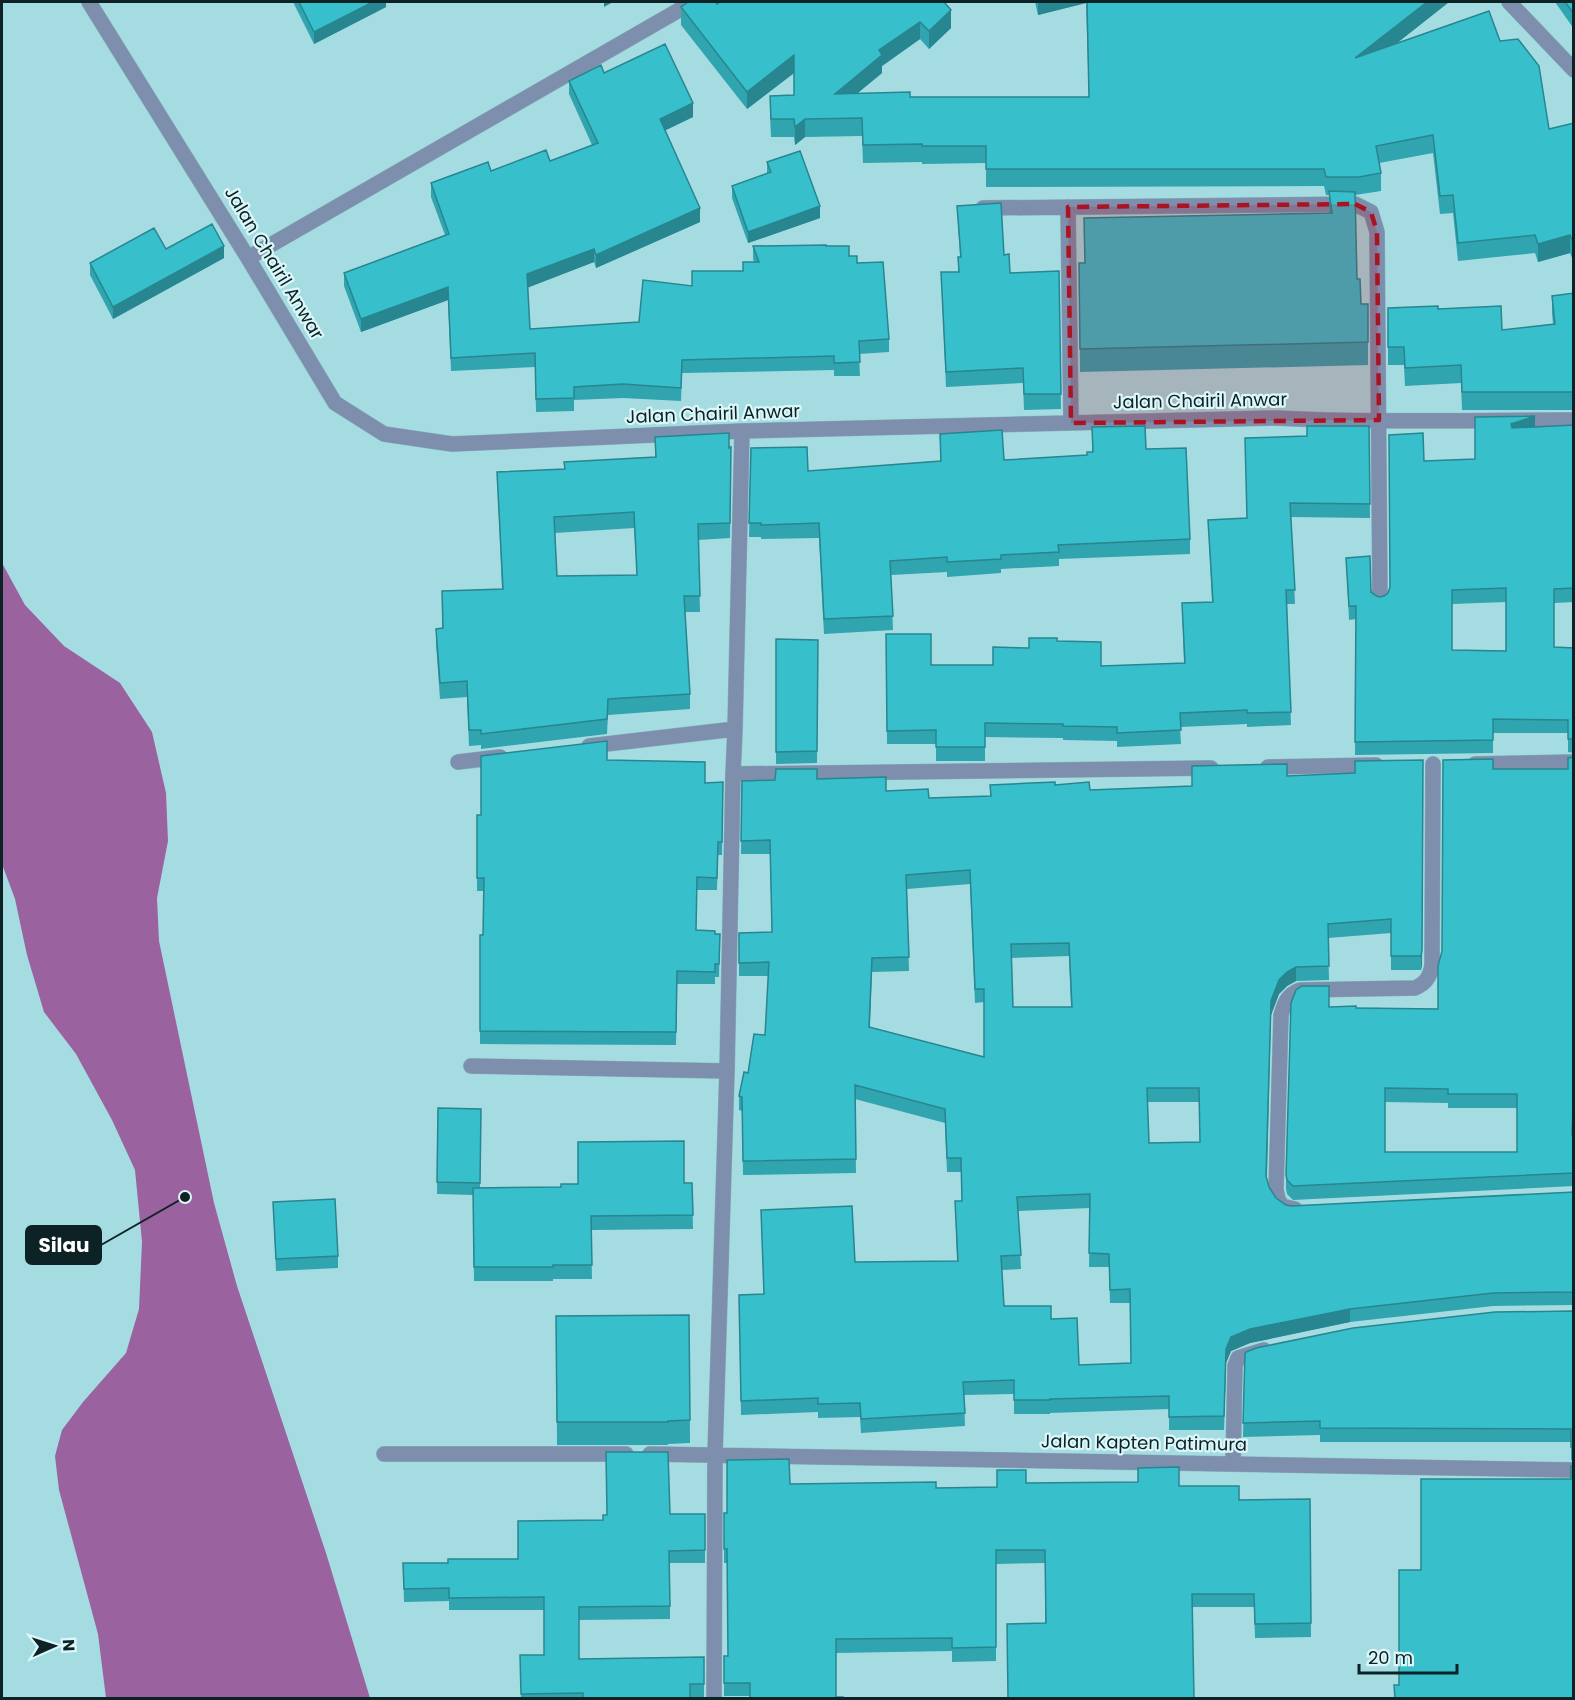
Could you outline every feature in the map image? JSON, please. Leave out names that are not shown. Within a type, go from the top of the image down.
[{"type":"street","name":"Jalan Chairil Anwar","points":[[89,2],[335,403],[384,434],[453,444],[742,431],[1274,418],[1340,421],[1574,420]]},
{"type":"street","points":[[248,258],[693,2]]},
{"type":"street","points":[[1509,2],[1574,70]]},
{"type":"street","points":[[983,208],[1355,204],[1371,212],[1377,232],[1380,601]]},
{"type":"street","points":[[1068,207],[1071,423]]},
{"type":"street","points":[[714,1698],[715,1455],[727,1071],[742,431]]},
{"type":"street","points":[[573,748],[735,729]]},
{"type":"street","points":[[458,762],[516,755]]},
{"type":"street","points":[[1315,1208],[1292,1210],[1282,1206],[1276,1190],[1281,1015],[1284,1003],[1292,993],[1300,990],[1415,988],[1431,976],[1439,764],[1574,762]]},
{"type":"street","points":[[1248,767],[1391,765]]},
{"type":"street","points":[[733,774],[1224,767]]},
{"type":"street","points":[[471,1066],[727,1071]]},
{"type":"street","points":[[1233,1464],[1235,1366],[1238,1358],[1253,1352],[1275,1348]]},
{"type":"street","name":"Jalan Kapten Patimura","points":[[384,1454],[715,1455],[1574,1470]]},
{"type":"highlighted area","points":[[1355,204],[1371,212],[1377,232],[1379,420],[1071,423],[1068,207]]},
{"type":"shaded area","points":[[2,563],[25,605],[64,646],[120,683],[152,732],[166,793],[168,841],[157,898],[159,941],[214,1203],[237,1286],[326,1553],[370,1698],[106,1698],[98,1634],[59,1490],[55,1456],[62,1430],[126,1353],[139,1309],[142,1242],[135,1170],[112,1120],[76,1054],[44,1012],[27,955],[15,899],[2,864]]},
{"type":"building","points":[[299,2],[373,2],[314,32]]},
{"type":"building","points":[[688,2],[715,2],[717,4],[720,2],[944,2],[951,10],[929,31],[920,22],[879,50],[882,55],[835,94],[910,92],[910,97],[1089,97],[1087,2],[1427,2],[1355,58],[1489,11],[1500,41],[1518,39],[1539,66],[1549,129],[1574,123],[1574,245],[1570,235],[1538,244],[1535,235],[1458,243],[1453,195],[1440,196],[1433,135],[1376,146],[1381,173],[1359,177],[1326,177],[1324,169],[986,169],[986,146],[863,145],[862,118],[805,119],[795,127],[794,119],[771,119],[770,96],[794,95],[794,55],[747,92],[681,7]]},
{"type":"building","points":[[1565,2],[1574,2],[1574,14]]},
{"type":"building","points":[[665,44],[693,103],[660,119],[700,208],[596,255],[594,249],[527,274],[530,329],[639,322],[643,280],[692,286],[692,271],[743,271],[743,262],[759,262],[753,246],[826,245],[849,246],[849,256],[857,256],[857,263],[883,262],[889,339],[859,341],[860,362],[834,363],[834,356],[682,360],[681,388],[623,384],[574,387],[574,398],[536,399],[535,353],[451,358],[448,287],[361,319],[344,273],[449,234],[431,183],[488,162],[491,171],[546,150],[550,161],[598,143],[569,81],[601,65],[604,73]]},
{"type":"building","points":[[800,151],[820,206],[748,232],[732,186],[771,172],[767,162]]},
{"type":"building","points":[[1329,191],[1355,192],[1357,279],[1360,279],[1361,304],[1368,304],[1368,342],[1080,349],[1079,263],[1085,263],[1084,218],[1332,213]]},
{"type":"building","points":[[1001,203],[1004,255],[1009,254],[1010,273],[1059,271],[1061,394],[1024,394],[1023,368],[946,372],[941,272],[959,272],[958,257],[961,257],[957,206]]},
{"type":"building","points":[[212,224],[224,246],[113,307],[90,263],[154,228],[166,249]]},
{"type":"building","points":[[1574,293],[1574,392],[1462,392],[1461,365],[1405,368],[1404,347],[1388,347],[1388,308],[1438,306],[1438,309],[1501,306],[1502,330],[1555,324],[1552,296]]},
{"type":"building","points":[[1535,416],[1511,424],[1512,428],[1574,425],[1574,588],[1554,589],[1554,647],[1574,648],[1574,739],[1568,739],[1568,720],[1493,719],[1493,740],[1355,742],[1356,606],[1349,606],[1346,558],[1370,556],[1371,592],[1379,597],[1388,593],[1390,587],[1389,435],[1423,433],[1424,461],[1475,459],[1475,417]],"holes":[[[1506,588],[1506,651],[1452,650],[1452,590]]]},
{"type":"building","points":[[1145,426],[1146,449],[1186,448],[1190,539],[1058,545],[1059,552],[1001,555],[1001,559],[947,562],[947,557],[890,561],[893,616],[824,619],[819,523],[761,525],[761,523],[749,523],[751,448],[807,447],[808,471],[941,461],[940,434],[1002,430],[1004,460],[1087,455],[1087,452],[1093,452],[1092,427]]},
{"type":"building","points":[[1307,426],[1369,426],[1370,504],[1290,503],[1295,590],[1286,590],[1291,712],[1247,713],[1247,710],[1180,713],[1181,730],[1117,733],[1117,727],[985,723],[985,747],[936,747],[936,730],[887,731],[886,634],[931,634],[931,665],[993,665],[993,647],[1029,648],[1029,638],[1101,642],[1101,666],[1185,663],[1182,603],[1213,602],[1208,520],[1247,518],[1245,438],[1307,436]]},
{"type":"building","points":[[729,433],[729,448],[731,447],[730,523],[698,524],[700,596],[684,596],[690,694],[608,699],[607,719],[481,734],[481,730],[469,730],[467,681],[440,683],[436,629],[443,628],[442,591],[503,589],[497,472],[565,469],[564,462],[656,457],[655,437]],"holes":[[[634,512],[637,575],[557,576],[554,517]]]},
{"type":"building","points":[[776,639],[818,640],[817,751],[776,752]]},
{"type":"building","points":[[607,741],[607,760],[705,762],[705,783],[723,782],[722,842],[718,842],[717,878],[697,877],[696,930],[715,931],[715,934],[720,934],[719,964],[715,964],[715,972],[677,971],[676,1032],[480,1031],[480,935],[483,935],[484,878],[477,878],[477,815],[481,815],[481,756]]},
{"type":"building","points":[[1574,757],[1572,1135],[1574,1135],[1574,1173],[1293,1186],[1287,1180],[1286,1175],[1291,1003],[1296,990],[1302,986],[1329,986],[1329,1007],[1438,1009],[1438,966],[1442,951],[1443,760],[1493,759],[1493,769],[1568,769],[1568,758]],"holes":[[[1385,1088],[1448,1089],[1448,1094],[1517,1094],[1517,1152],[1385,1152]]]},
{"type":"building","points":[[1423,760],[1421,956],[1391,956],[1391,919],[1328,924],[1329,966],[1296,967],[1279,980],[1271,1001],[1266,1176],[1269,1187],[1276,1198],[1291,1206],[1574,1192],[1574,1292],[1493,1293],[1350,1309],[1250,1329],[1231,1337],[1226,1349],[1224,1416],[1169,1417],[1169,1396],[1014,1400],[1014,1380],[963,1382],[965,1413],[861,1419],[860,1403],[818,1404],[818,1398],[741,1401],[739,1295],[764,1294],[761,1210],[852,1206],[855,1262],[958,1261],[955,1201],[962,1201],[961,1158],[947,1158],[945,1109],[855,1085],[856,1159],[743,1161],[742,1097],[739,1096],[744,1072],[748,1073],[754,1034],[765,1035],[769,962],[739,963],[739,933],[772,932],[770,840],[741,841],[742,781],[775,780],[776,769],[817,769],[817,779],[886,777],[886,791],[928,789],[929,798],[991,796],[990,785],[1055,782],[1055,785],[1089,782],[1090,790],[1192,786],[1192,766],[1287,764],[1287,776],[1355,773],[1355,761]],"holes":[[[970,870],[975,989],[984,989],[984,1057],[869,1027],[872,958],[909,957],[906,875]],[[1069,943],[1072,1007],[1013,1007],[1011,944]],[[1147,1088],[1199,1088],[1200,1142],[1149,1143]],[[1090,1194],[1089,1253],[1109,1254],[1110,1290],[1130,1289],[1131,1363],[1079,1365],[1077,1318],[1051,1319],[1051,1306],[1004,1306],[1001,1256],[1021,1255],[1017,1197]]]},
{"type":"building","points":[[438,1108],[481,1109],[480,1183],[437,1182]]},
{"type":"building","points":[[684,1141],[684,1183],[692,1183],[693,1215],[591,1216],[592,1265],[474,1267],[473,1188],[561,1187],[561,1184],[578,1184],[578,1142]]},
{"type":"building","points":[[335,1199],[338,1256],[276,1259],[273,1202]]},
{"type":"building","points":[[1574,1311],[1574,1447],[1571,1447],[1571,1429],[1320,1428],[1320,1421],[1243,1423],[1245,1354],[1256,1348],[1353,1328],[1495,1312]]},
{"type":"building","points":[[689,1315],[690,1420],[557,1422],[556,1316]]},
{"type":"building","points":[[606,1452],[668,1452],[670,1514],[705,1514],[705,1550],[669,1551],[670,1606],[579,1607],[579,1659],[704,1657],[704,1684],[690,1684],[690,1698],[583,1698],[583,1693],[521,1694],[520,1655],[544,1655],[544,1597],[449,1598],[449,1588],[404,1589],[403,1563],[448,1563],[448,1559],[518,1559],[518,1521],[603,1520],[603,1515],[607,1515]]},
{"type":"building","points":[[789,1459],[790,1484],[936,1482],[936,1488],[997,1487],[997,1470],[1026,1470],[1026,1483],[1138,1482],[1138,1468],[1179,1467],[1179,1486],[1239,1486],[1239,1500],[1310,1499],[1311,1623],[1255,1624],[1254,1594],[1192,1594],[1194,1698],[1008,1698],[1007,1624],[1046,1623],[1045,1550],[996,1550],[996,1647],[952,1648],[952,1638],[836,1639],[836,1697],[843,1698],[750,1698],[750,1683],[724,1683],[724,1656],[728,1656],[727,1549],[724,1549],[727,1460]]},
{"type":"building","points":[[1571,1466],[1574,1466],[1574,1698],[1395,1698],[1394,1685],[1399,1685],[1399,1570],[1421,1570],[1421,1479],[1571,1479]]},
{"type":"place","name":"Silau","points":[[185,1197]]}]
